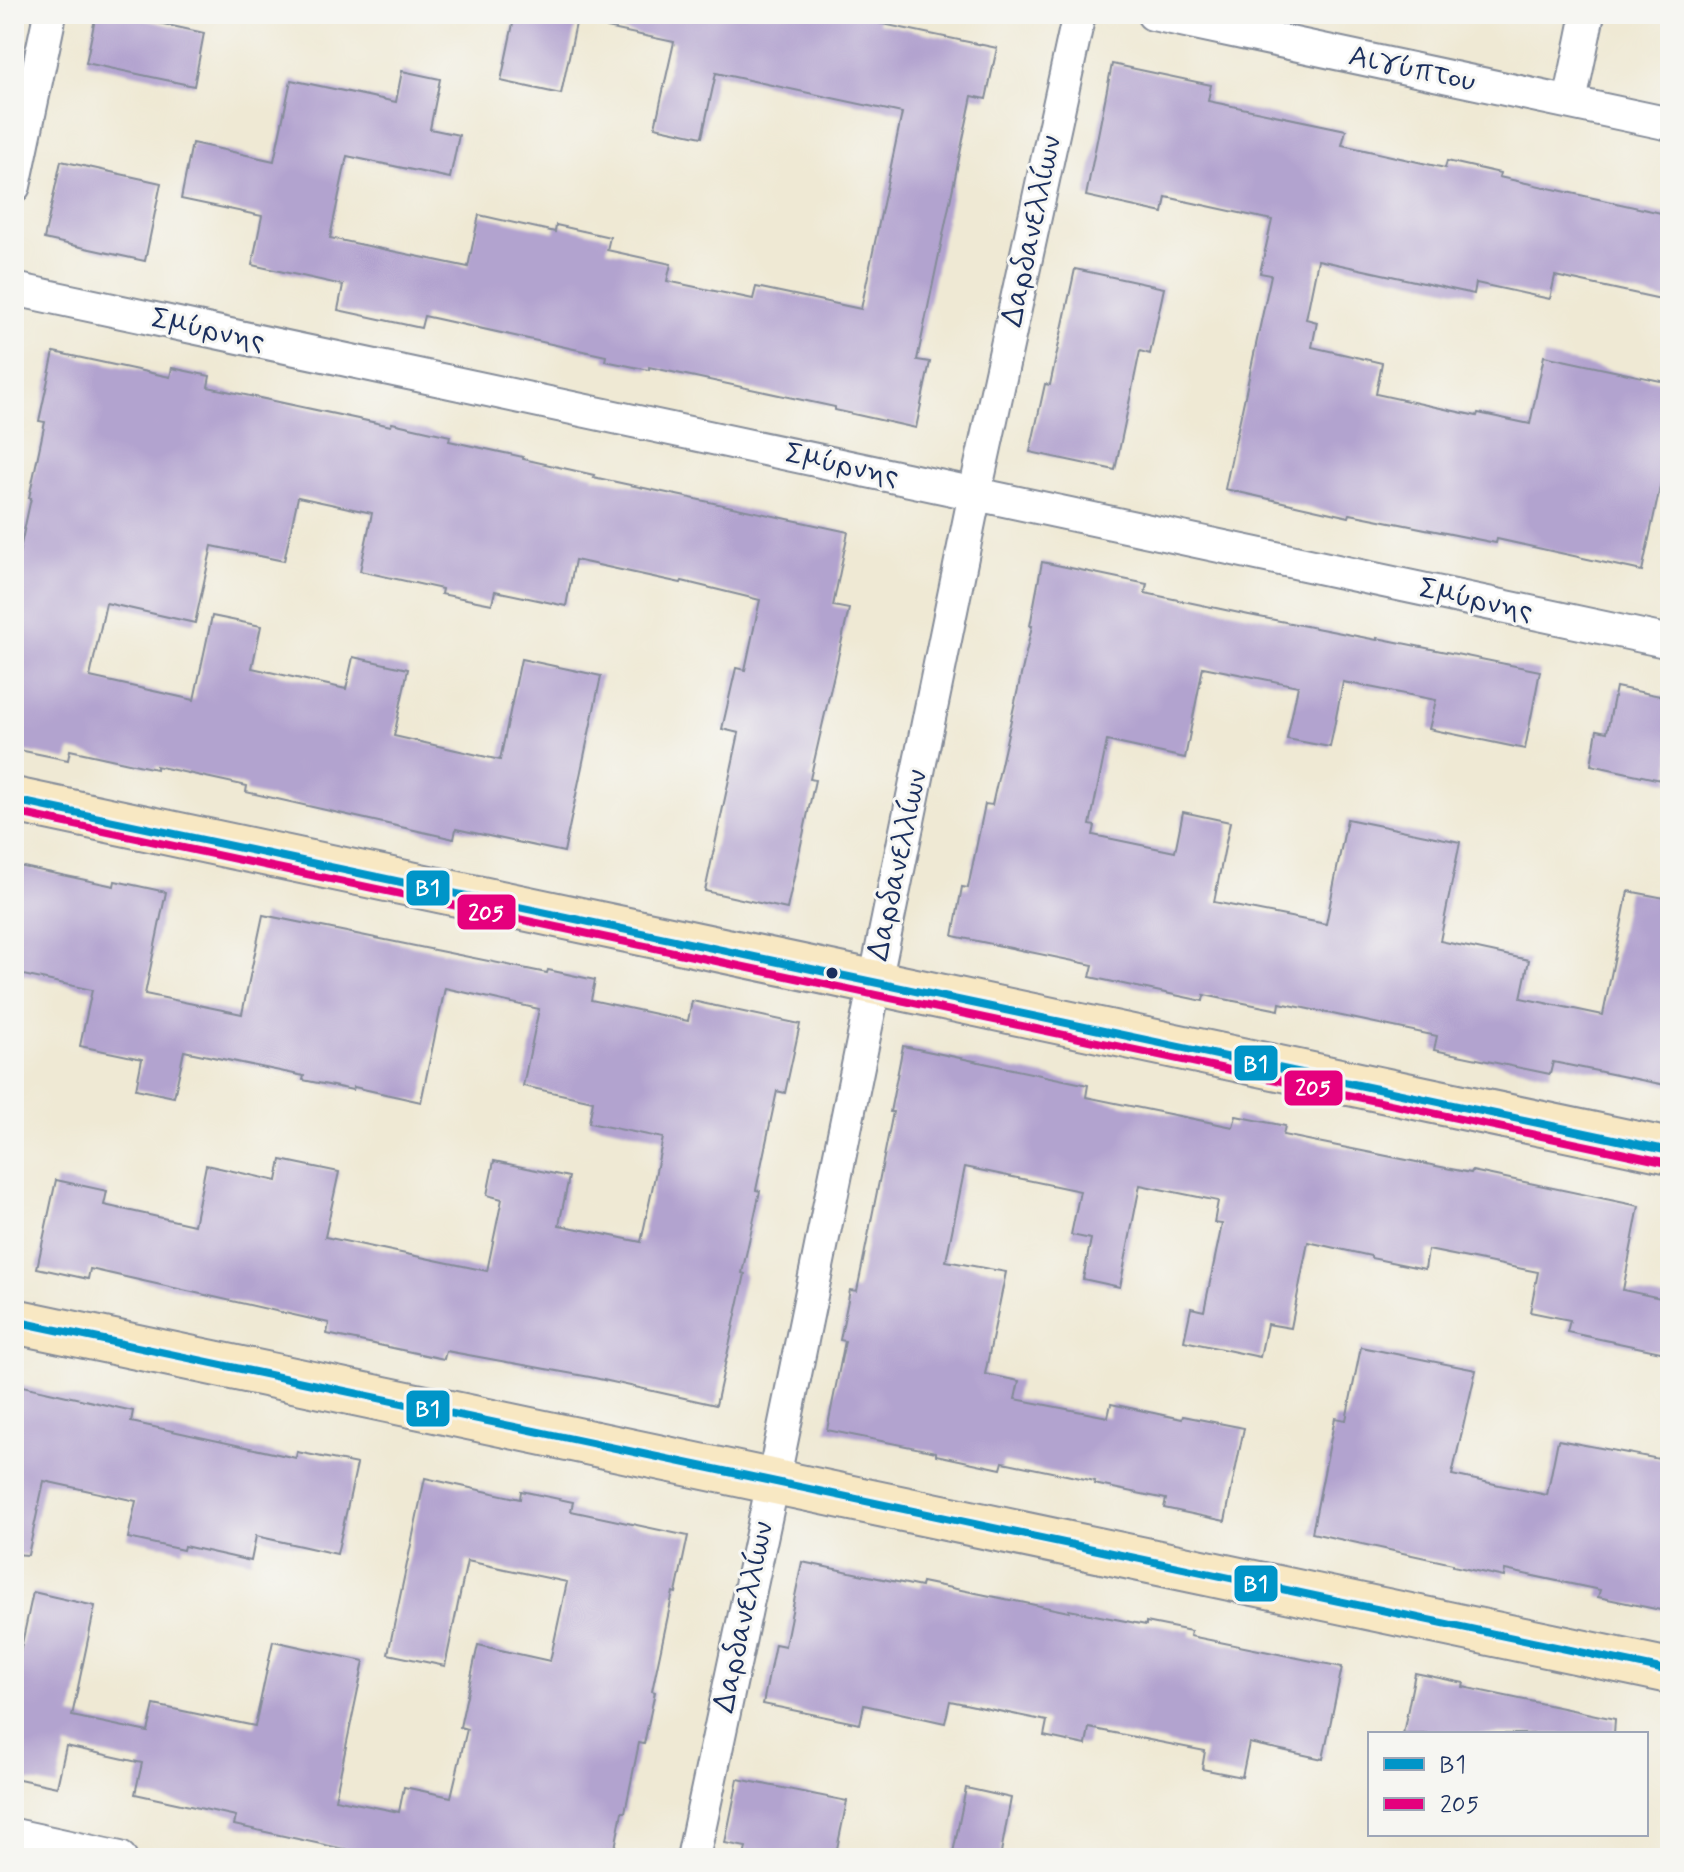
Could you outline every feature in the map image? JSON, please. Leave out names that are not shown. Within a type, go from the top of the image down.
[{"type":"street","points":[[14,186],[50,14]]},
{"type":"street","name":"Δαρδανελλίων","points":[[693,1858],[975,493],[1079,14]]},
{"type":"street","name":"Αιγύπτου","points":[[1153,14],[1670,124]]},
{"type":"street","points":[[1570,102],[1588,14]]},
{"type":"street","name":"Σμύρνης","points":[[14,289],[1670,642]]},
{"type":"street","points":[[14,800],[1670,1151]]},
{"type":"street","points":[[14,1321],[1670,1671]]},
{"type":"street","points":[[14,1835],[120,1858]]},
{"type":"building","points":[[96,14],[118,14],[204,33],[194,86],[86,63]]},
{"type":"building","points":[[515,14],[578,14],[561,94],[501,81]]},
{"type":"building","points":[[608,14],[862,14],[879,18],[878,23],[997,48],[986,99],[972,96],[917,360],[930,362],[916,428],[835,410],[835,407],[649,367],[649,370],[605,361],[606,356],[424,316],[421,328],[338,310],[343,285],[252,265],[262,216],[181,199],[192,143],[274,161],[291,80],[396,102],[402,71],[440,79],[430,129],[459,135],[450,178],[347,156],[330,238],[468,267],[479,215],[555,232],[556,225],[610,237],[607,250],[671,264],[667,281],[753,299],[756,287],[861,309],[902,113],[716,73],[702,137],[655,127],[674,42],[607,28]]},
{"type":"building","points":[[1112,64],[1211,85],[1208,101],[1346,130],[1342,145],[1445,168],[1447,161],[1500,173],[1499,177],[1670,215],[1670,301],[1555,276],[1550,299],[1476,283],[1474,294],[1318,260],[1306,319],[1317,322],[1312,347],[1382,363],[1376,394],[1477,416],[1478,413],[1530,424],[1544,356],[1670,383],[1670,441],[1642,571],[1497,539],[1496,543],[1350,514],[1349,517],[1225,489],[1271,275],[1260,273],[1272,220],[1166,197],[1163,213],[1086,196]]},
{"type":"building","points":[[61,161],[161,183],[145,261],[44,239]]},
{"type":"building","points":[[1075,269],[1164,288],[1150,354],[1140,351],[1115,470],[1030,452],[1045,384],[1050,385]]},
{"type":"building","points":[[54,352],[170,377],[172,368],[210,376],[208,387],[450,436],[449,441],[523,457],[593,477],[848,532],[833,606],[849,609],[810,779],[815,780],[787,909],[705,891],[739,733],[722,729],[736,668],[745,670],[760,600],[575,560],[566,606],[495,591],[492,604],[441,594],[442,589],[360,571],[372,513],[298,497],[284,561],[212,546],[195,623],[106,603],[90,677],[194,700],[212,616],[261,626],[252,668],[346,689],[353,657],[408,669],[394,736],[500,760],[521,659],[601,676],[564,852],[456,829],[454,839],[246,792],[247,786],[156,766],[156,769],[70,750],[68,760],[14,749],[14,577],[45,422],[39,421]]},
{"type":"building","points":[[1042,562],[1147,584],[1145,593],[1540,671],[1525,749],[1429,729],[1436,700],[1343,682],[1330,747],[1287,739],[1298,686],[1203,667],[1185,758],[1107,741],[1090,825],[1095,826],[1093,835],[1175,852],[1183,812],[1230,822],[1214,902],[1326,924],[1347,819],[1460,842],[1440,941],[1529,960],[1521,998],[1603,1015],[1628,891],[1670,899],[1670,1086],[1553,1062],[1550,1074],[1434,1050],[1437,1036],[1280,1003],[1279,1010],[1204,995],[1203,1001],[1090,977],[1093,965],[953,936],[962,887],[968,888],[985,804],[992,805],[1032,626]]},
{"type":"building","points":[[1616,687],[1670,698],[1670,782],[1591,765],[1597,730],[1607,732]]},
{"type":"building","points":[[14,865],[114,886],[115,881],[166,892],[145,994],[242,1014],[263,915],[595,980],[591,1000],[688,1021],[692,1001],[800,1024],[785,1093],[777,1091],[756,1190],[760,1191],[742,1273],[745,1274],[716,1405],[590,1377],[446,1351],[444,1359],[327,1334],[329,1323],[90,1269],[88,1279],[37,1268],[56,1180],[107,1191],[104,1205],[194,1225],[206,1165],[277,1181],[281,1160],[339,1172],[325,1237],[487,1271],[502,1199],[487,1195],[494,1161],[569,1177],[559,1225],[641,1242],[663,1138],[589,1123],[593,1101],[523,1086],[539,1009],[445,988],[421,1102],[354,1087],[353,1090],[303,1080],[304,1076],[184,1051],[174,1097],[136,1089],[142,1059],[80,1046],[92,990],[14,973]]},
{"type":"building","points":[[903,1046],[1088,1085],[1086,1097],[1233,1127],[1236,1116],[1285,1126],[1283,1135],[1639,1206],[1623,1290],[1670,1300],[1670,1354],[1567,1332],[1570,1320],[1530,1312],[1538,1272],[1428,1250],[1425,1269],[1308,1242],[1291,1328],[1267,1324],[1260,1357],[1184,1341],[1191,1308],[1204,1311],[1222,1224],[1214,1223],[1218,1201],[1140,1185],[1120,1287],[1083,1279],[1091,1239],[1071,1235],[1080,1191],[965,1167],[946,1261],[1006,1272],[985,1374],[1019,1381],[1015,1399],[1108,1417],[1111,1404],[1244,1428],[1225,1521],[1164,1508],[1166,1499],[1094,1484],[1095,1481],[1003,1462],[1001,1469],[827,1430],[845,1341],[840,1340],[850,1290],[857,1291]]},
{"type":"building","points":[[1361,1347],[1476,1370],[1452,1475],[1547,1495],[1558,1440],[1670,1461],[1670,1612],[1598,1597],[1600,1590],[1505,1570],[1504,1577],[1312,1533],[1335,1418],[1346,1420]]},
{"type":"building","points":[[14,1384],[133,1411],[131,1422],[296,1458],[297,1452],[357,1464],[337,1554],[256,1536],[251,1561],[184,1546],[183,1550],[128,1538],[136,1501],[44,1481],[28,1555],[14,1554]]},
{"type":"building","points":[[425,1478],[520,1499],[521,1491],[573,1502],[571,1511],[688,1536],[652,1691],[655,1692],[644,1744],[639,1743],[613,1858],[385,1858],[234,1825],[236,1816],[135,1794],[142,1763],[66,1746],[57,1787],[14,1778],[14,1681],[33,1592],[95,1606],[72,1716],[148,1732],[154,1705],[255,1726],[273,1641],[364,1661],[335,1799],[399,1812],[404,1787],[451,1797],[467,1729],[460,1727],[478,1645],[550,1661],[567,1582],[467,1561],[445,1666],[388,1654]]},
{"type":"building","points":[[802,1562],[921,1587],[922,1582],[1069,1612],[1146,1625],[1146,1622],[1191,1631],[1190,1636],[1342,1667],[1323,1759],[1249,1743],[1242,1777],[1202,1769],[1205,1751],[1089,1728],[1086,1745],[1044,1736],[1047,1721],[950,1701],[945,1723],[864,1705],[860,1724],[763,1704],[775,1644],[785,1646]]},
{"type":"building","points":[[1415,1673],[1464,1683],[1463,1687],[1615,1719],[1614,1732],[1403,1732]]},
{"type":"building","points":[[738,1779],[847,1801],[835,1858],[744,1858],[746,1847],[725,1843]]},
{"type":"building","points":[[966,1788],[1011,1798],[1000,1858],[952,1858]]},
{"type":"transit line","name":"Β1","points":[[14,800],[1670,1151]]},
{"type":"transit line","name":"205","points":[[14,812],[1668,1163]]},
{"type":"transit line","name":"Β1","points":[[14,1321],[1670,1671]]}]
